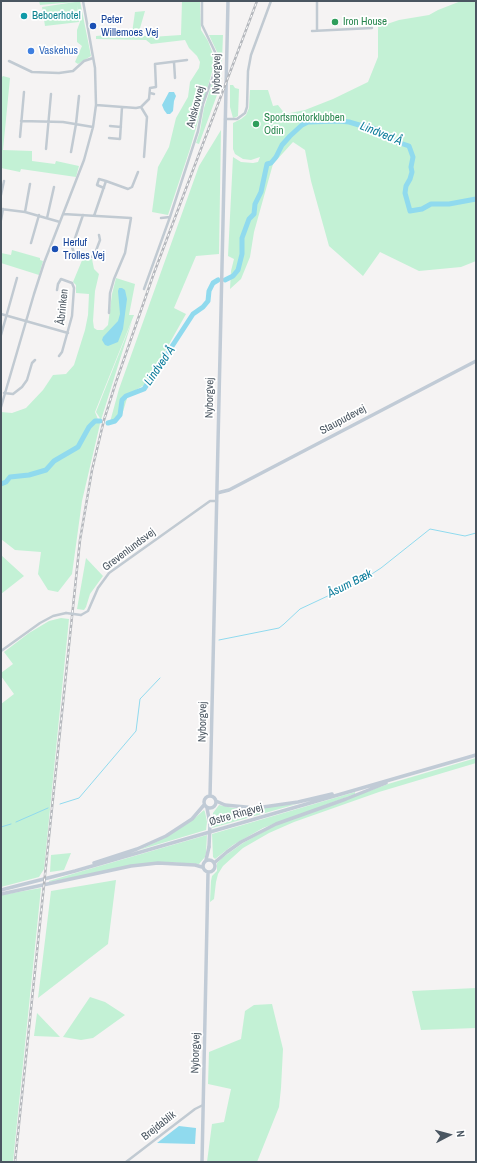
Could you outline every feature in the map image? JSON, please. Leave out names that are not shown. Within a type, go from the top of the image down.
[{"type":"main road","name":"Nyborgvej","points":[[210,796],[228,1]]},
{"type":"main road","name":"Staupudevej","points":[[217,493],[229,490],[476,361]]},
{"type":"main road","name":"Østre Ringvej","points":[[1,890],[75,871],[476,755]]},
{"type":"main road","points":[[213,862],[241,842],[276,824],[346,799],[403,776]]},
{"type":"main road","points":[[210,824],[204,800],[208,796],[215,798],[216,801],[225,805],[241,808],[269,807],[349,791]]},
{"type":"main road","points":[[202,867],[206,860],[209,847],[210,824],[216,801]]},
{"type":"main road","points":[[75,871],[137,849],[166,836],[192,819],[206,806]]},
{"type":"main road","points":[[206,806],[213,808]]},
{"type":"main road","points":[[1,894],[131,866],[158,863],[195,864],[202,867],[208,873],[213,871],[215,868],[209,847]]},
{"type":"main road","points":[[206,860],[213,862]]},
{"type":"main road","name":"Nyborgvej","points":[[202,1162],[208,873]]},
{"type":"street","points":[[1,407],[44,263],[88,148],[93,127],[96,105],[93,58],[83,1]]},
{"type":"street","name":"Avlskovvej","points":[[144,289],[170,217],[198,131],[204,104],[217,64],[216,54],[202,25],[202,1]]},
{"type":"street","points":[[225,119],[237,119],[245,113],[247,107],[248,71],[251,55],[272,1]]},
{"type":"street","points":[[317,1],[317,31]]},
{"type":"street","points":[[312,31],[372,28]]},
{"type":"street","points":[[9,61],[32,72],[59,73],[73,71],[84,61],[93,58]]},
{"type":"street","points":[[96,105],[136,108],[141,106],[147,102],[150,94],[150,88],[156,87],[155,64],[187,60]]},
{"type":"street","points":[[174,62],[175,78]]},
{"type":"street","points":[[20,137],[24,92]]},
{"type":"street","points":[[46,149],[51,94]]},
{"type":"street","points":[[71,152],[79,96]]},
{"type":"street","points":[[141,106],[147,117],[144,157]]},
{"type":"street","points":[[109,138],[120,139],[122,107]]},
{"type":"street","points":[[21,121],[49,121],[93,127]]},
{"type":"street","points":[[110,126],[120,127]]},
{"type":"street","points":[[104,188],[97,185],[99,179],[128,189],[132,187],[138,172]]},
{"type":"street","points":[[1,194],[4,181]]},
{"type":"street","points":[[94,216],[106,181]]},
{"type":"street","points":[[25,212],[30,184]]},
{"type":"street","points":[[47,218],[54,187]]},
{"type":"street","points":[[1,220],[2,209],[39,215],[60,222]]},
{"type":"street","points":[[63,214],[131,218],[125,253],[110,293],[109,313]]},
{"type":"street","points":[[31,243],[39,215]]},
{"type":"street","points":[[83,215],[72,247],[74,253],[88,258],[94,256],[100,240],[99,235]]},
{"type":"street","points":[[160,218],[170,217]]},
{"type":"street","points":[[1,335],[17,278]]},
{"type":"street","name":"Åbrinken","points":[[57,290],[61,279],[72,283],[74,288],[73,310],[68,333],[62,352],[59,356]]},
{"type":"street","points":[[1,314],[26,320]]},
{"type":"street","name":"Åbrinken","points":[[26,320],[68,333]]},
{"type":"street","points":[[4,393],[13,394],[20,390],[27,380],[32,363],[35,360]]},
{"type":"street","name":"Grevenlundsvej","points":[[1,651],[40,623],[53,616],[66,613],[81,615],[88,611],[98,588],[110,573],[210,501],[217,501]]},
{"type":"street","name":"Brejdablik","points":[[126,1162],[195,1109],[203,1105]]},
{"type":"green space","points":[[39,1],[80,1],[91,56],[78,64],[75,62],[82,46],[77,42],[77,30],[80,22],[77,5],[79,22],[45,26],[42,7],[75,2],[40,5]]},
{"type":"green space","points":[[182,1],[200,1],[201,30],[208,41],[213,54],[214,65],[190,149],[168,215],[152,212],[158,167],[169,147],[176,118],[188,97],[190,82],[199,68],[200,62],[197,56],[189,48],[185,40],[151,44],[146,40],[96,39],[96,36],[132,33],[135,12],[145,11],[138,35],[151,37],[181,35]]},
{"type":"green space","points":[[461,1],[476,1],[476,261],[461,267],[419,271],[380,252],[363,276],[329,246],[311,181],[305,150],[293,142],[273,164],[254,232],[250,257],[241,279],[230,289],[231,271],[234,259],[228,256],[233,157],[241,162],[253,163],[258,162],[260,157],[251,160],[243,159],[235,154],[233,149],[233,123],[246,115],[249,108],[250,90],[268,90],[273,106],[278,105],[285,114],[305,110],[333,99],[368,82],[378,57],[378,27],[399,20],[429,15]]},
{"type":"green space","points":[[209,35],[223,35],[221,84],[199,144],[196,143],[200,131],[204,108],[219,61],[218,54]]},
{"type":"green space","points":[[3,76],[10,78],[3,150],[32,151],[32,161],[55,164],[56,161],[79,166],[76,177],[21,169],[20,172],[1,168],[1,78]]},
{"type":"green space","points":[[230,85],[233,85],[235,88],[239,89],[238,116],[233,118],[230,107]]},
{"type":"green space","points":[[221,130],[219,254],[196,256],[174,308],[186,314],[159,362],[160,363],[144,385],[128,395],[122,415],[110,422],[119,389],[199,166]]},
{"type":"green space","points":[[12,250],[40,258],[40,260],[43,261],[39,275],[1,263],[1,253],[11,255]]},
{"type":"green space","points":[[83,258],[92,259],[94,269],[99,274],[95,291],[94,328],[97,330],[103,330],[108,325],[112,294],[116,278],[135,284],[129,315],[134,315],[95,412],[100,424],[82,501],[72,574],[58,592],[48,590],[38,574],[41,552],[15,550],[1,539],[1,412],[12,413],[26,408],[43,390],[53,375],[66,374],[74,365],[88,315],[89,294],[76,293],[76,285],[73,282]]},
{"type":"green space","points":[[132,321],[101,420],[96,412]]},
{"type":"green space","points":[[1,555],[24,576],[1,594]]},
{"type":"green space","points":[[86,558],[103,576],[90,594],[84,610],[77,609]]},
{"type":"green space","points":[[61,618],[69,619],[44,869],[39,877],[1,887],[1,704],[14,694],[1,676],[1,673],[13,664],[4,652],[29,633],[49,621]]},
{"type":"green space","points":[[476,758],[476,763],[379,792],[294,822],[269,833],[243,848],[223,866],[218,874],[214,899],[210,902],[211,881],[212,876],[217,871],[217,863],[243,843],[274,826],[388,784]]},
{"type":"green space","points":[[355,792],[355,794],[263,828],[233,845],[215,859],[213,857],[212,834]]},
{"type":"green space","points":[[297,804],[212,828],[213,813],[219,805],[248,809]]},
{"type":"green space","points":[[204,810],[207,822],[206,830],[139,850],[182,827]]},
{"type":"green space","points":[[207,835],[205,857],[199,864],[164,862],[147,863],[49,882],[79,872]]},
{"type":"green space","points":[[71,853],[64,870],[50,872],[51,855]]},
{"type":"green space","points":[[116,880],[108,944],[38,998],[51,891]]},
{"type":"green space","points":[[41,888],[13,1162],[1,1162],[1,895]]},
{"type":"green space","points":[[476,988],[476,1028],[421,1030],[412,991]]},
{"type":"green space","points":[[90,997],[105,1002],[125,1015],[93,1038],[81,1040],[63,1037]]},
{"type":"green space","points":[[272,1004],[283,1049],[281,1088],[279,1107],[257,1162],[207,1162],[212,1124],[224,1122],[231,1089],[208,1084],[209,1052],[241,1039],[245,1011],[254,1005]]},
{"type":"green space","points":[[37,1013],[60,1037],[34,1036]]},
{"type":"water","points":[[169,92],[174,92],[176,96],[173,111],[170,114],[167,114],[162,105]]},
{"type":"water","points":[[119,288],[125,290],[127,299],[123,329],[118,342],[108,346],[105,345],[102,340],[118,321],[120,314]]},
{"type":"water","points":[[179,1126],[196,1128],[195,1144],[157,1143]]},
{"type":"waterway","name":"Lindved Å","points":[[225,280],[233,276],[238,270],[242,254],[242,238],[249,219],[254,214],[255,204],[261,192],[267,164],[271,163],[276,157],[282,145],[290,136],[302,125],[308,122],[349,122],[373,128],[397,142],[409,146],[413,157],[411,167],[412,172],[406,186],[405,193],[410,211],[422,209],[431,204],[449,204],[476,199]]},
{"type":"waterway","name":"Lindved Å","points":[[108,423],[115,421],[120,415],[122,400],[126,396],[144,389],[154,374],[156,368],[163,365],[167,354],[193,314],[203,307],[208,301],[209,291],[213,283],[218,280]]},
{"type":"waterway","name":"Lindved Å","points":[[1,484],[6,482],[10,477],[29,475],[46,470],[54,461],[78,447],[89,427],[95,421],[100,421]]},
{"type":"waterway","name":"Åsum Bæk","points":[[219,640],[279,628],[300,609],[364,579],[381,568],[430,529],[465,536],[476,533]]},
{"type":"waterway","name":"Åsum Bæk","points":[[60,804],[79,798],[136,731],[140,699],[160,678]]},
{"type":"waterway","name":"Åsum Bæk","points":[[16,822],[48,808]]},
{"type":"waterway","name":"Åsum Bæk","points":[[1,827],[11,824]]},
{"type":"railway","points":[[15,1162],[80,540],[92,470],[104,420],[154,273],[257,1]]},
{"type":"place","name":"Beboerhotel","points":[[24,16]]},
{"type":"place","name":"Iron House","points":[[335,22]]},
{"type":"place","name":"Peter Willemoes Vej","points":[[93,26]]},
{"type":"place","name":"Vaskehus","points":[[31,51]]},
{"type":"place","name":"Sportsmotorklubben Odin","points":[[256,124]]},
{"type":"place","name":"Herluf Trolles Vej","points":[[55,249]]}]
